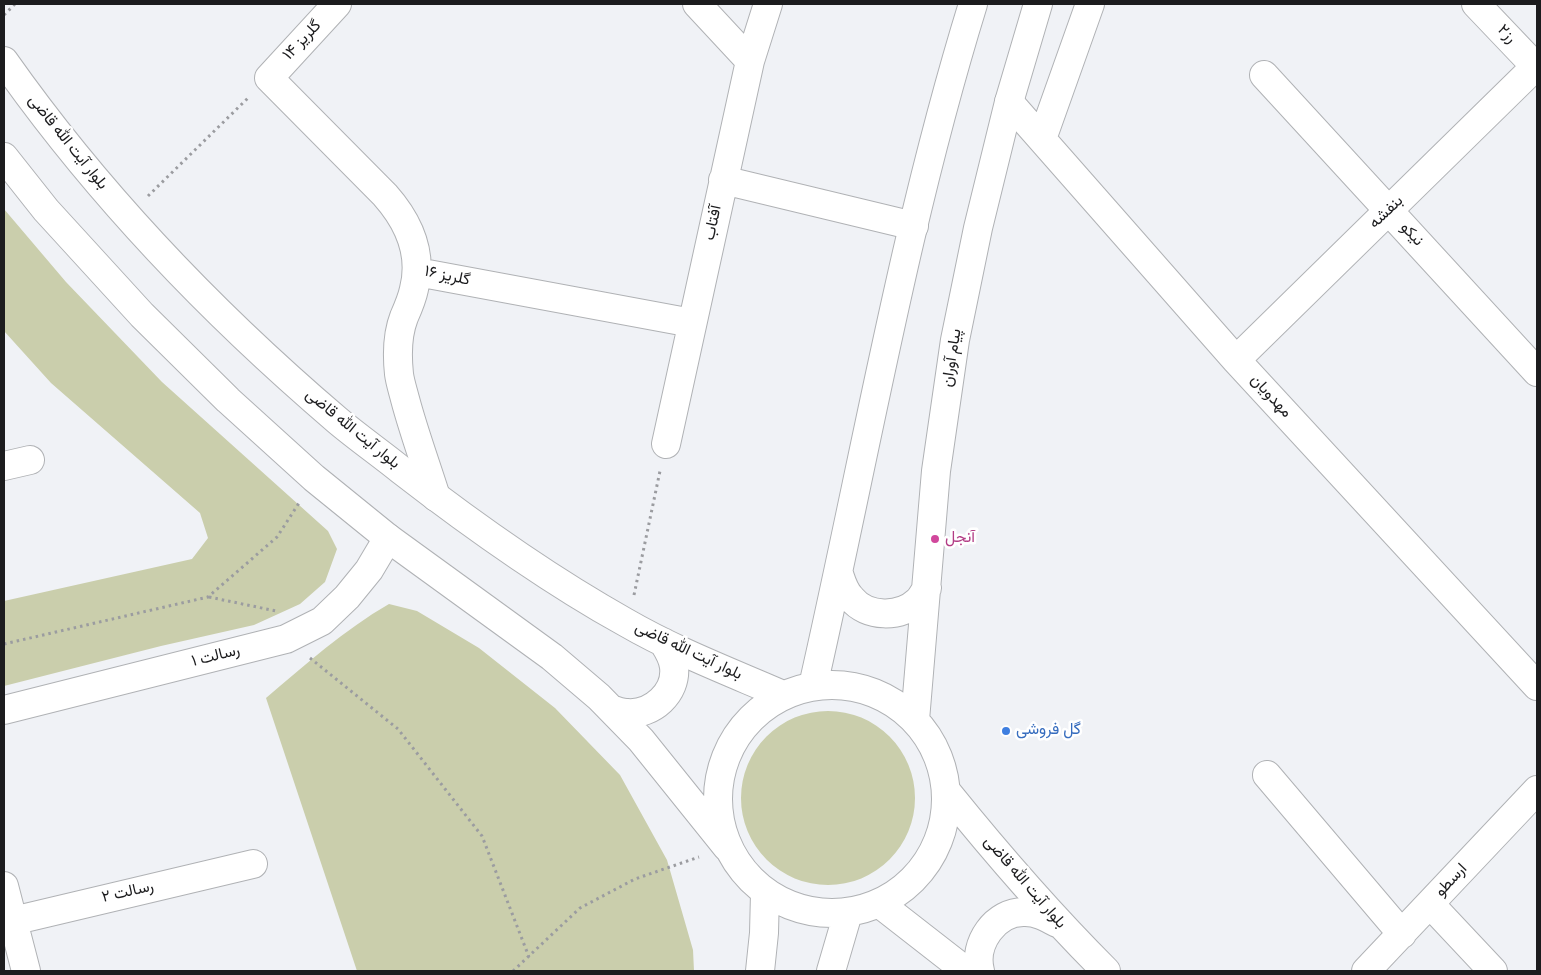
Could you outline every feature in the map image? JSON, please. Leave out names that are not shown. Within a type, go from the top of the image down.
[{"type":"main road","name":"گلریز ۱۴","points":[[269,78],[337,4]]},
{"type":"main road","points":[[697,4],[750,61]]},
{"type":"main road","name":"آفتاب","points":[[666,444],[750,61],[768,4]]},
{"type":"main road","points":[[813,686],[914,226],[948,86],[972,4]]},
{"type":"main road","name":"پیام آوران","points":[[915,720],[936,471],[955,340],[978,228],[1009,102],[1038,4]]},
{"type":"main road","points":[[1042,140],[1090,4]]},
{"type":"main road","name":"رز۲","points":[[1476,4],[1536,66]]},
{"type":"main road","name":"بلوار آیت ‌الله قاضی","points":[[4,61],[32,101],[84,167],[128,216],[210,303],[266,357],[339,421],[436,498],[530,563],[628,624],[663,642],[783,695]]},
{"type":"main road","name":"بنفشه","points":[[1236,360],[1536,66]]},
{"type":"main road","name":"نیکو","points":[[1264,75],[1537,372]]},
{"type":"main road","name":"گلریز ۱۶","points":[[269,78],[399,211],[410,232],[416,251],[417,272],[692,323]]},
{"type":"main road","name":"مهدویان","points":[[1009,102],[1236,360],[1537,686]]},
{"type":"main road","points":[[4,157],[46,210],[142,315],[228,400],[314,478],[388,538],[552,657],[599,696],[641,740],[727,847],[743,872],[765,893],[791,906],[819,914],[848,913],[880,904],[909,885],[931,858],[944,826],[947,792],[937,753],[915,720],[893,702],[868,690],[841,685],[813,686],[783,695],[753,715],[731,743],[721,768],[718,777],[717,812],[727,847]]},
{"type":"main road","points":[[723,180],[914,226]]},
{"type":"main road","points":[[417,272],[411,301],[399,336],[399,375],[409,414],[436,498]]},
{"type":"main road","points":[[4,466],[30,460]]},
{"type":"main road","name":"رسالت ۱","points":[[4,710],[286,639],[322,621],[347,597],[369,570],[388,538]]},
{"type":"main road","points":[[839,574],[843,588],[852,600],[864,608],[878,613],[892,613],[907,609],[918,600],[927,588]]},
{"type":"main road","points":[[612,709],[626,713],[641,712],[654,707],[665,697],[672,684],[674,669],[671,654],[663,642]]},
{"type":"main road","points":[[1267,775],[1402,934]]},
{"type":"main road","name":"ارسطو","points":[[1366,971],[1537,790]]},
{"type":"main road","name":"بلوار آیت ‌الله قاضی","points":[[947,792],[1060,926],[1106,971]]},
{"type":"main road","name":"رسالت ۲","points":[[8,922],[253,864]]},
{"type":"main road","points":[[4,886],[8,922],[26,971]]},
{"type":"main road","points":[[760,971],[765,893]]},
{"type":"main road","points":[[880,904],[966,971]]},
{"type":"main road","points":[[1430,904],[1493,971]]},
{"type":"main road","points":[[980,971],[979,948],[988,930],[1003,917],[1030,912],[1043,915],[1060,926]]},
{"type":"main road","points":[[830,971],[848,913]]},
{"type":"path","points":[[4,16],[15,4]]},
{"type":"path","points":[[128,216],[269,78]]},
{"type":"path","points":[[628,624],[666,444]]},
{"type":"path","points":[[208,597],[277,537],[314,478]]},
{"type":"path","points":[[4,644],[208,597],[322,621]]},
{"type":"path","points":[[286,639],[398,730],[482,836],[528,957]]},
{"type":"path","points":[[513,971],[580,908],[635,879],[727,847]]},
{"type":"green space","points":[[4,209],[66,282],[162,382],[328,531],[337,549],[325,582],[300,604],[254,625],[161,646],[4,686],[4,601],[192,559],[208,538],[200,513],[51,383],[4,331]]},
{"type":"green space","points":[[389,604],[417,611],[479,648],[555,708],[620,775],[667,860],[693,950],[694,971],[357,971],[266,698],[341,636]]},
{"type":"green space","points":[[828,711],[845,713],[861,718],[883,731],[895,743],[911,773],[915,798],[913,815],[908,831],[895,853],[883,865],[853,881],[828,885],[811,883],[795,878],[773,865],[761,853],[745,823],[741,798],[743,781],[748,765],[761,743],[773,731],[803,715]]},
{"type":"place","name":"آنجل","points":[[935,539]]},
{"type":"place","name":"گل فروشی","points":[[1006,731]]}]
